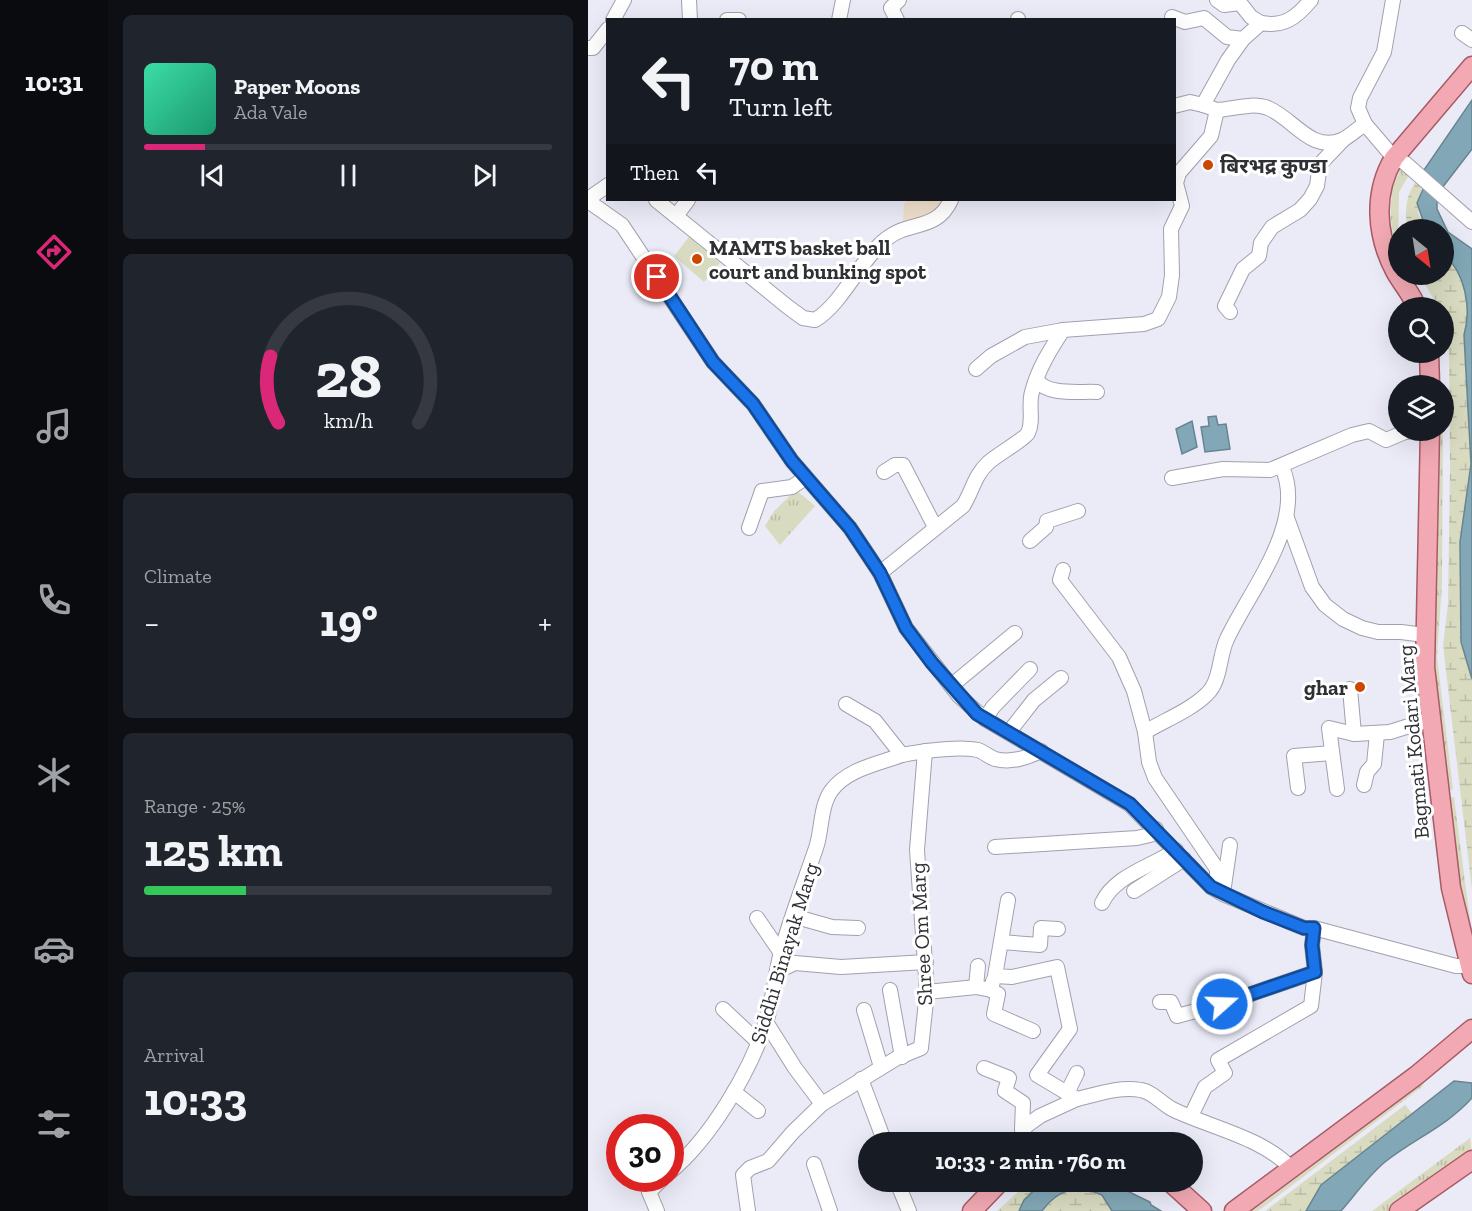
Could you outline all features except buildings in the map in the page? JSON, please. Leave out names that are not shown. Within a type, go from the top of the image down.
[{"type":"main road","points":[[1411,297],[1396,272],[1385,244],[1379,203],[1385,172],[1399,161],[1472,66]]},
{"type":"main road","name":"Bagmati Kodari Marg","points":[[1427,441],[1425,667],[1451,888],[1471,969]]},
{"type":"main road","points":[[1234,1211],[1417,1075],[1472,1029]]},
{"type":"main road","points":[[1399,1211],[1472,1160]]},
{"type":"main road","points":[[972,1211],[990,1192]]},
{"type":"main road","points":[[1181,1192],[1202,1211]]},
{"type":"street","points":[[614,18],[624,0]]},
{"type":"street","points":[[689,0],[690,18]]},
{"type":"street","points":[[839,18],[843,0]]},
{"type":"street","points":[[896,18],[891,8],[899,0]]},
{"type":"street","points":[[1217,0],[1224,5],[1240,3],[1260,23],[1286,22],[1298,14],[1311,0]]},
{"type":"street","points":[[1393,0],[1384,52],[1360,98],[1358,108],[1365,124],[1399,161],[1468,219]]},
{"type":"street","points":[[1176,19],[1185,22],[1204,18],[1227,37],[1243,39]]},
{"type":"street","points":[[1203,105],[1243,39],[1260,23]]},
{"type":"street","points":[[590,51],[606,31]]},
{"type":"street","points":[[1176,106],[1190,102],[1217,110],[1255,104],[1283,117],[1320,143],[1329,144],[1344,139]]},
{"type":"street","points":[[976,369],[991,356],[1025,337],[1063,330],[1144,324],[1155,321],[1164,312],[1172,274],[1171,229],[1182,206],[1176,183],[1182,168],[1211,136],[1217,110]]},
{"type":"street","points":[[1230,312],[1225,306],[1243,269],[1259,256],[1261,243],[1272,227],[1300,210],[1310,200],[1317,186],[1320,164],[1344,139],[1365,124]]},
{"type":"street","points":[[606,186],[588,200],[622,225],[713,362],[753,404],[805,478],[832,505],[880,573],[903,622],[951,686],[985,719],[1113,793],[1156,829],[1211,887],[1223,894],[1304,928],[1314,928],[1471,969]]},
{"type":"street","points":[[657,201],[803,318],[815,320],[832,305],[856,271],[887,238],[938,219],[950,201]]},
{"type":"street","points":[[675,216],[687,201]]},
{"type":"street","points":[[880,573],[963,506],[970,495],[974,477],[1005,448],[1023,439],[1028,433],[1032,392],[1042,364],[1063,330]]},
{"type":"street","points":[[1037,380],[1045,388],[1097,392]]},
{"type":"street","points":[[1172,478],[1224,469],[1270,470],[1282,467],[1352,435],[1369,432],[1388,439]]},
{"type":"street","points":[[884,472],[896,465],[903,465],[935,527]]},
{"type":"street","points":[[1145,732],[1209,693],[1220,666],[1225,642],[1266,571],[1287,518],[1289,491],[1282,467]]},
{"type":"street","points":[[749,528],[762,491],[792,487],[805,478]]},
{"type":"street","points":[[1030,541],[1046,526],[1047,522],[1078,511]]},
{"type":"street","points":[[1287,518],[1312,587],[1325,605],[1343,619],[1378,633],[1401,632],[1425,635]]},
{"type":"street","points":[[1063,570],[1060,580],[1099,628],[1128,674],[1145,732],[1149,762],[1155,778],[1217,869],[1217,879],[1211,887]]},
{"type":"street","points":[[951,686],[1015,633]]},
{"type":"street","points":[[985,719],[993,706],[1030,669]]},
{"type":"street","points":[[1009,732],[1034,700],[1061,678]]},
{"type":"street","points":[[1350,689],[1354,734]]},
{"type":"street","points":[[846,704],[875,721],[902,755]]},
{"type":"street","points":[[1337,789],[1329,728],[1354,734],[1377,734],[1431,719]]},
{"type":"street","points":[[1364,785],[1366,772],[1374,764],[1377,734]]},
{"type":"street","name":"Siddhi Binayak Marg","points":[[684,1158],[734,1092],[758,1042],[766,1022],[781,953],[818,842],[826,801],[831,791],[847,775],[902,755],[925,751],[979,750],[994,759],[1020,760],[1041,751]]},
{"type":"street","name":"Shree Om Marg","points":[[748,1211],[743,1176],[745,1171],[768,1161],[822,1104],[881,1067],[921,1048],[927,992],[927,962],[917,850],[925,751]]},
{"type":"street","points":[[1298,788],[1294,756],[1332,753]]},
{"type":"street","points":[[995,847],[1137,838],[1150,835],[1156,829]]},
{"type":"street","points":[[1223,894],[1230,845]]},
{"type":"street","points":[[1134,891],[1180,855]]},
{"type":"street","points":[[1102,903],[1112,887],[1180,855]]},
{"type":"street","points":[[1008,900],[993,983],[998,994],[994,1014],[1034,1031]]},
{"type":"street","points":[[794,916],[832,927],[858,928]]},
{"type":"street","points":[[757,918],[781,953]]},
{"type":"street","points":[[1001,942],[1040,945],[1041,928],[1058,929]]},
{"type":"street","points":[[1191,1116],[1205,1087],[1225,1073],[1218,1060],[1311,1006],[1315,972],[1312,945],[1314,928]]},
{"type":"street","points":[[778,971],[795,963],[841,967],[927,962]]},
{"type":"street","points":[[976,987],[978,966]]},
{"type":"street","points":[[927,992],[976,987],[1057,967],[1071,1029],[1051,1053],[1055,1071],[1051,1082],[1073,1095]]},
{"type":"street","points":[[1160,1002],[1171,1002],[1177,1016],[1222,1004],[1315,972]]},
{"type":"street","points":[[890,990],[902,1057]]},
{"type":"street","points":[[723,1009],[758,1042]]},
{"type":"street","points":[[864,1010],[881,1067]]},
{"type":"street","points":[[766,1022],[795,1068],[822,1104]]},
{"type":"street","points":[[984,1068],[1008,1078],[1005,1091],[1023,1103],[1024,1132]]},
{"type":"street","points":[[1073,1095],[1077,1072]]},
{"type":"street","points":[[861,1079],[881,1132]]},
{"type":"street","points":[[1022,1129],[1073,1095],[1117,1090],[1144,1090],[1160,1103],[1231,1133],[1283,1160],[1292,1169]]},
{"type":"street","points":[[734,1092],[758,1111]]},
{"type":"street","points":[[813,1164],[830,1211]]},
{"type":"street","points":[[649,1192],[657,1211]]},
{"type":"street","points":[[901,1192],[909,1211]]},
{"type":"shaded area","points":[[906,201],[944,201],[927,219],[903,222]]},
{"type":"green space","points":[[1403,166],[1410,173],[1399,192],[1399,219],[1391,219],[1392,196]]},
{"type":"green space","points":[[1424,170],[1418,213],[1421,219],[1406,219],[1408,198],[1413,185]]},
{"type":"green space","name":"MAMTS basket ball court and bunking spot","points":[[689,237],[720,263],[704,282],[674,256]]},
{"type":"green space","points":[[1454,264],[1462,280],[1467,302],[1464,335],[1471,464],[1460,542],[1461,642],[1472,679],[1472,890],[1443,646],[1448,604],[1450,441],[1454,441],[1454,375],[1449,375],[1449,363],[1454,363],[1454,297],[1432,297],[1426,285],[1454,285]]},
{"type":"green space","points":[[1437,441],[1443,441],[1442,584],[1437,657],[1453,789],[1447,792],[1433,667]]},
{"type":"green space","points":[[796,490],[815,506],[780,545],[765,526],[774,511]]},
{"type":"green space","points":[[1454,797],[1472,935],[1469,935],[1446,798]]},
{"type":"green space","points":[[1419,1082],[1423,1086],[1258,1211],[1245,1211]]},
{"type":"green space","points":[[1405,1105],[1412,1113],[1321,1185],[1306,1211],[1265,1211]]},
{"type":"green space","points":[[1470,1138],[1472,1153],[1389,1211],[1372,1211]]},
{"type":"green space","points":[[1018,1192],[1032,1192],[1024,1200],[1019,1211],[997,1211]]},
{"type":"green space","points":[[1064,1192],[1091,1192],[1102,1195],[1112,1211],[1042,1211]]},
{"type":"water","points":[[1472,100],[1472,149],[1442,188],[1437,199],[1437,209],[1442,219],[1423,219],[1417,203],[1424,187],[1424,170]]},
{"type":"water","points":[[1454,236],[1472,249],[1472,679],[1461,642],[1460,542],[1471,464],[1464,335],[1467,302],[1454,266]]},
{"type":"water","points":[[1216,416],[1218,425],[1226,424],[1230,449],[1205,452],[1201,427],[1209,426],[1208,417]]},
{"type":"water","points":[[1192,421],[1197,447],[1182,454],[1176,429]]},
{"type":"water","points":[[1454,1081],[1472,1083],[1472,1098],[1452,1117],[1379,1167],[1341,1211],[1306,1211],[1321,1185]]},
{"type":"water","points":[[1032,1192],[1065,1192],[1042,1211],[1019,1211],[1024,1200]]},
{"type":"water","points":[[1093,1192],[1130,1192],[1150,1202],[1161,1211],[1112,1211],[1102,1195]]},
{"type":"place","name":"बिरभद्र कुण्डा","points":[[1208,165]]},
{"type":"place","name":"MAMTS basket ball court and bunking spot","points":[[697,259]]},
{"type":"place","name":"ghar","points":[[1360,687]]},
{"type":"route","points":[[657,277],[713,362],[753,404],[805,478],[826,498],[850,528],[880,573],[906,628],[959,696],[977,714],[1130,804],[1211,887],[1263,912],[1304,928],[1314,928],[1312,945],[1315,972],[1222,1004]]}]
